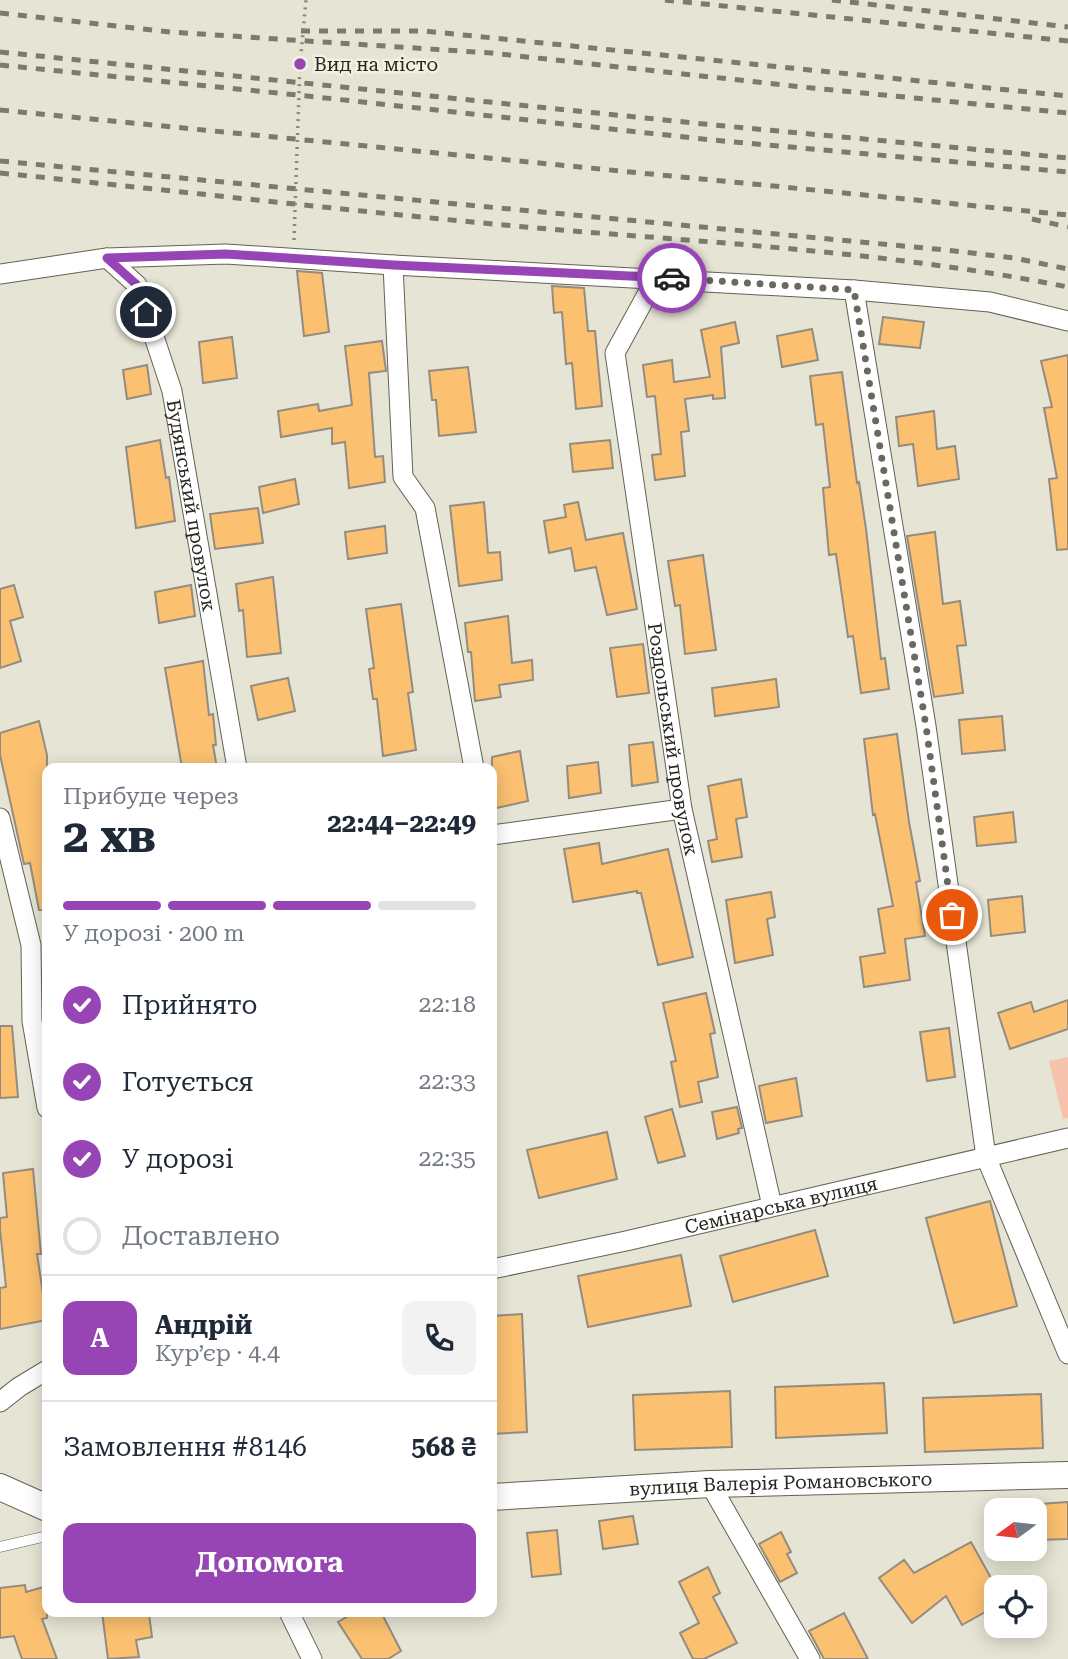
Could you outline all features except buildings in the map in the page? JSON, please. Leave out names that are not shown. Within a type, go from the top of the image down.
[{"type":"street","points":[[0,274],[107,258],[226,254],[854,290],[990,302],[1068,321]]},
{"type":"street","name":"Будянський провулок","points":[[107,258],[137,285],[172,391],[236,763]]},
{"type":"street","points":[[393,265],[402,477],[425,508],[473,763]]},
{"type":"street","name":"Роздольський провулок","points":[[656,278],[615,353],[682,809],[772,1206]]},
{"type":"street","points":[[854,290],[926,726],[986,1157],[1068,1354]]},
{"type":"street","points":[[497,834],[682,809]]},
{"type":"street","points":[[0,818],[32,945],[32,1021],[42,1079]]},
{"type":"street","name":"Семінарська вулиця","points":[[497,1268],[626,1241],[1068,1138]]},
{"type":"street","points":[[0,1402],[42,1373]]},
{"type":"street","name":"вулиця Валерія Романовського","points":[[497,1497],[710,1484],[1068,1475]]},
{"type":"street","points":[[710,1484],[810,1659]]},
{"type":"street","points":[[0,1487],[42,1506]]},
{"type":"street","points":[[291,1617],[312,1659]]},
{"type":"lane","points":[[0,1548],[42,1537]]},
{"type":"path","points":[[294,240],[300,64],[306,0]]},
{"type":"shaded area","points":[[1068,1057],[1068,1118],[1063,1119],[1049,1061]]},
{"type":"railway","points":[[665,0],[1068,41]]},
{"type":"railway","points":[[832,0],[1068,27]]},
{"type":"railway","points":[[0,13],[170,32],[491,53],[1068,113]]},
{"type":"railway","points":[[301,31],[424,31],[1068,96]]},
{"type":"railway","points":[[0,52],[714,125],[1068,158]]},
{"type":"railway","points":[[0,65],[712,140],[1068,172]]},
{"type":"railway","points":[[0,110],[1068,215]]},
{"type":"railway","points":[[0,161],[946,250],[1014,258],[1068,269]]},
{"type":"railway","points":[[0,173],[470,222],[870,257],[1068,287]]},
{"type":"railway","points":[[1032,219],[1068,227]]},
{"type":"way so far","points":[[672,278],[854,290],[926,726],[952,915]]},
{"type":"place","name":"Вид на місто","points":[[300,64]]},
{"type":"route","points":[[146,312],[137,285],[107,258],[226,254],[672,278]]}]
